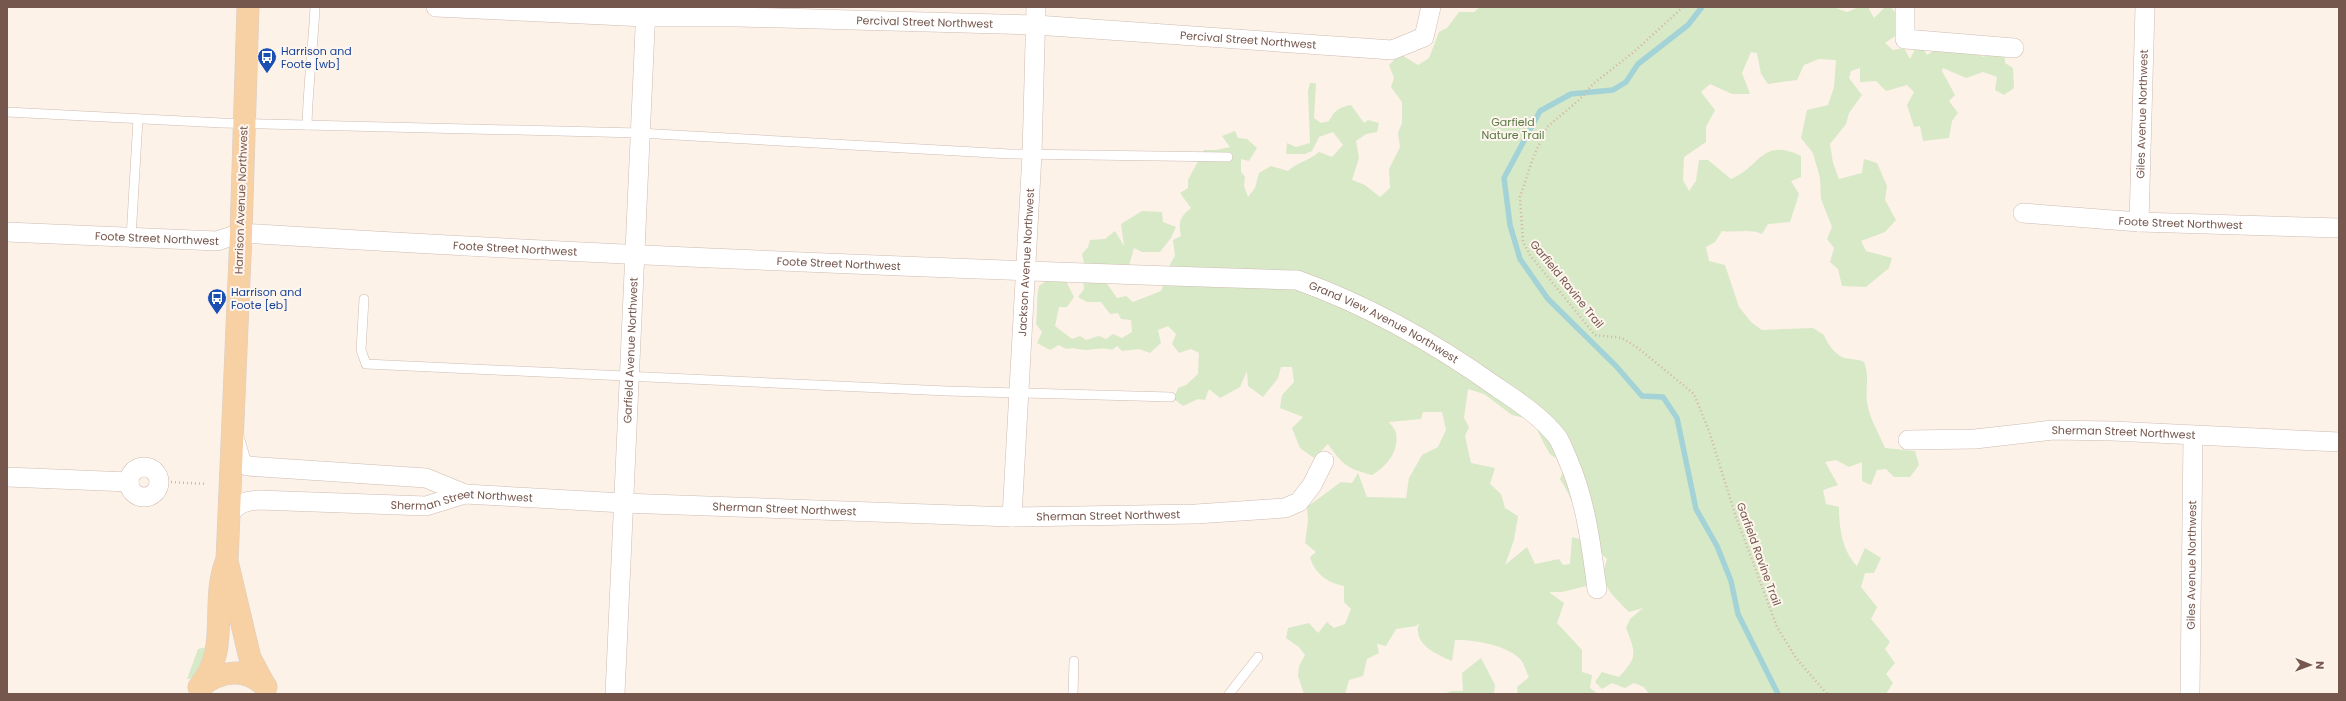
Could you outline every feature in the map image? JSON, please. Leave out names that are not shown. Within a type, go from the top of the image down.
[{"type":"main road","name":"Harrison Avenue Northwest","points":[[197,691],[210,672],[216,657],[220,583],[227,561],[241,233],[248,7]]},
{"type":"main road","name":"Harrison Avenue Northwest","points":[[227,561],[250,658],[268,690]]},
{"type":"main road","points":[[197,691],[211,678],[224,673],[239,673],[253,677],[268,690]]},
{"type":"street","name":"Percival Street Northwest","points":[[436,7],[646,12],[739,17],[1036,16],[1392,50],[1424,37],[1431,7]]},
{"type":"street","points":[[1905,7],[1905,39],[2014,48]]},
{"type":"street","name":"Giles Avenue Northwest","points":[[2139,222],[2145,7]]},
{"type":"street","name":"Garfield Avenue Northwest","points":[[615,694],[639,133],[646,12]]},
{"type":"street","name":"Jackson Avenue Northwest","points":[[1012,517],[1032,154],[1036,16]]},
{"type":"street","name":"Foote Street Northwest","points":[[2022,213],[2139,222],[2339,228]]},
{"type":"street","name":"Foote Street Northwest","points":[[7,232],[217,241],[241,233],[634,254],[1025,271]]},
{"type":"street","name":"Grand View Avenue Northwest","points":[[1025,271],[1297,280],[1339,295],[1387,318],[1458,359],[1517,401],[1548,427],[1559,439],[1578,487],[1589,528],[1597,589]]},
{"type":"street","points":[[232,427],[241,461],[247,466],[426,478],[465,494]]},
{"type":"street","name":"Sherman Street Northwest","points":[[1908,440],[1975,439],[2053,430],[2113,431],[2339,442]]},
{"type":"street","name":"Giles Avenue Northwest","points":[[2190,694],[2193,436]]},
{"type":"street","name":"Sherman Street Northwest","points":[[229,514],[238,504],[246,501],[258,500],[426,506],[465,494],[623,503],[1012,517],[1196,514],[1285,508],[1299,502],[1312,485],[1324,462]]},
{"type":"street","points":[[7,477],[129,482]]},
{"type":"lane","points":[[307,125],[308,84],[313,54],[315,7]]},
{"type":"lane","points":[[7,112],[244,123],[639,133],[1032,154],[1228,157]]},
{"type":"lane","points":[[131,238],[138,118]]},
{"type":"lane","points":[[364,299],[361,350],[366,364],[947,392],[1018,392],[1171,397]]},
{"type":"lane","points":[[1229,694],[1258,657]]},
{"type":"lane","points":[[1073,694],[1074,661]]},
{"type":"path","name":"Garfield Ravine Trail","points":[[1683,7],[1635,51],[1593,84],[1579,100],[1547,127],[1533,158],[1520,197],[1523,242],[1530,255],[1595,335],[1622,338],[1638,348],[1694,394],[1709,431],[1736,517],[1777,627],[1796,658],[1827,694]]},
{"type":"path","points":[[171,482],[207,484]]},
{"type":"green space","name":"Garfield Nature Trail","points":[[1480,7],[1833,7],[1847,12],[1859,7],[1868,7],[1874,18],[1885,7],[1890,7],[1899,16],[1901,32],[1885,43],[1893,50],[1904,48],[1910,59],[1916,47],[1922,47],[1927,55],[1940,47],[1971,51],[1983,57],[1993,52],[2005,58],[2005,63],[2013,68],[2014,88],[2004,95],[1995,90],[1997,77],[1983,72],[1966,78],[1943,68],[1942,71],[1955,95],[1949,101],[1958,113],[1952,121],[1949,138],[1923,141],[1920,126],[1914,127],[1907,105],[1914,92],[1907,85],[1886,91],[1876,81],[1860,82],[1860,68],[1851,71],[1849,78],[1862,95],[1849,113],[1846,124],[1830,144],[1833,163],[1839,179],[1862,173],[1864,159],[1877,163],[1887,186],[1885,200],[1896,220],[1885,232],[1861,241],[1866,251],[1892,258],[1889,268],[1866,287],[1842,286],[1838,269],[1830,262],[1834,248],[1827,239],[1832,227],[1821,199],[1820,178],[1813,153],[1801,138],[1807,110],[1828,105],[1834,87],[1836,60],[1819,59],[1804,65],[1797,80],[1768,84],[1761,74],[1757,53],[1751,52],[1742,73],[1750,94],[1732,94],[1710,84],[1701,92],[1715,110],[1706,127],[1706,142],[1684,157],[1683,180],[1689,191],[1696,181],[1699,160],[1708,160],[1731,179],[1741,174],[1769,152],[1777,150],[1788,151],[1801,156],[1801,177],[1791,181],[1799,194],[1790,222],[1768,224],[1762,234],[1753,231],[1722,231],[1715,242],[1706,247],[1709,261],[1725,265],[1739,307],[1751,322],[1762,330],[1813,328],[1824,335],[1831,348],[1842,357],[1864,362],[1867,373],[1868,408],[1885,448],[1915,451],[1919,465],[1910,477],[1894,477],[1886,469],[1877,470],[1871,485],[1862,481],[1862,462],[1849,467],[1836,460],[1825,462],[1838,485],[1823,490],[1826,504],[1839,507],[1842,538],[1852,560],[1857,566],[1865,548],[1881,558],[1874,573],[1865,573],[1861,587],[1877,607],[1871,619],[1890,642],[1885,649],[1895,663],[1886,674],[1893,683],[1886,694],[1649,694],[1644,687],[1634,683],[1625,688],[1612,683],[1602,689],[1595,682],[1602,672],[1619,677],[1630,664],[1633,649],[1626,628],[1630,619],[1643,608],[1629,612],[1606,586],[1603,572],[1607,559],[1592,542],[1560,479],[1567,463],[1550,454],[1533,420],[1512,415],[1484,394],[1468,389],[1464,418],[1469,427],[1465,436],[1471,463],[1495,468],[1490,484],[1501,494],[1505,508],[1518,516],[1514,540],[1505,565],[1527,547],[1535,564],[1559,559],[1563,565],[1570,564],[1572,537],[1584,540],[1591,571],[1586,586],[1562,592],[1549,592],[1564,603],[1557,623],[1582,650],[1582,672],[1592,675],[1590,688],[1598,694],[1518,694],[1517,687],[1529,677],[1522,662],[1513,653],[1498,646],[1479,642],[1455,640],[1452,661],[1431,650],[1422,642],[1418,631],[1419,623],[1416,626],[1396,629],[1386,646],[1377,644],[1379,653],[1367,659],[1363,676],[1349,680],[1345,694],[1304,694],[1298,676],[1299,666],[1305,655],[1299,647],[1286,638],[1288,628],[1309,623],[1318,633],[1327,622],[1334,628],[1345,624],[1351,609],[1344,602],[1344,586],[1327,580],[1318,572],[1312,563],[1310,557],[1316,552],[1305,543],[1308,521],[1307,507],[1341,482],[1352,483],[1358,473],[1367,497],[1406,498],[1409,478],[1422,455],[1438,447],[1446,430],[1442,412],[1423,412],[1421,419],[1389,422],[1396,433],[1396,446],[1387,463],[1372,475],[1346,465],[1328,444],[1314,458],[1300,448],[1292,428],[1303,417],[1280,408],[1282,395],[1294,382],[1292,367],[1281,367],[1278,378],[1263,397],[1248,386],[1247,371],[1240,387],[1220,398],[1209,389],[1205,400],[1198,399],[1183,406],[1174,399],[1178,388],[1186,385],[1198,374],[1199,353],[1191,349],[1179,353],[1172,344],[1176,334],[1168,326],[1158,330],[1161,343],[1150,353],[1139,349],[1122,351],[1117,346],[1112,350],[1102,348],[1086,350],[1072,348],[1066,349],[1059,345],[1050,350],[1037,343],[1042,332],[1036,324],[1038,291],[1039,286],[1049,279],[1065,279],[1074,297],[1067,307],[1059,307],[1055,326],[1072,339],[1080,336],[1086,340],[1099,336],[1106,339],[1113,334],[1122,338],[1132,332],[1131,320],[1121,319],[1118,313],[1110,314],[1101,302],[1087,302],[1078,297],[1084,289],[1082,268],[1084,263],[1082,254],[1088,247],[1090,240],[1105,239],[1115,231],[1124,246],[1121,224],[1142,211],[1162,212],[1163,222],[1176,227],[1171,238],[1160,252],[1142,252],[1134,248],[1129,266],[1105,281],[1117,298],[1126,296],[1133,302],[1161,291],[1168,269],[1175,256],[1173,240],[1181,236],[1180,224],[1182,217],[1191,208],[1180,193],[1188,188],[1188,180],[1204,150],[1216,150],[1230,147],[1222,136],[1235,131],[1238,138],[1247,139],[1257,148],[1249,161],[1241,159],[1241,172],[1245,177],[1244,186],[1248,197],[1255,188],[1259,173],[1271,166],[1288,171],[1319,152],[1332,157],[1343,145],[1333,132],[1319,137],[1312,151],[1305,154],[1286,154],[1287,143],[1296,147],[1310,143],[1308,91],[1310,83],[1316,83],[1314,118],[1321,123],[1329,121],[1337,110],[1351,105],[1364,123],[1368,120],[1379,123],[1377,132],[1366,134],[1356,141],[1359,158],[1352,180],[1365,185],[1380,197],[1390,188],[1389,169],[1400,147],[1398,133],[1402,123],[1402,102],[1391,87],[1394,78],[1389,65],[1400,54],[1418,65],[1429,58],[1439,32],[1447,28],[1459,12],[1474,12]]},
{"type":"green space","points":[[207,647],[203,662],[198,672],[191,678],[187,679],[198,649]]},
{"type":"green space","points":[[1481,658],[1495,685],[1494,694],[1444,694],[1451,691],[1463,691],[1462,673]]},
{"type":"waterway","points":[[1702,7],[1688,25],[1638,64],[1626,82],[1613,90],[1571,94],[1540,111],[1504,178],[1510,225],[1520,259],[1548,299],[1616,366],[1642,396],[1663,397],[1677,418],[1696,509],[1717,546],[1731,581],[1738,614],[1778,694]]},
{"type":"place","name":"Harrison and Foote [wb]","points":[[267,74]]},
{"type":"place","name":"Harrison and Foote [eb]","points":[[217,315]]}]
